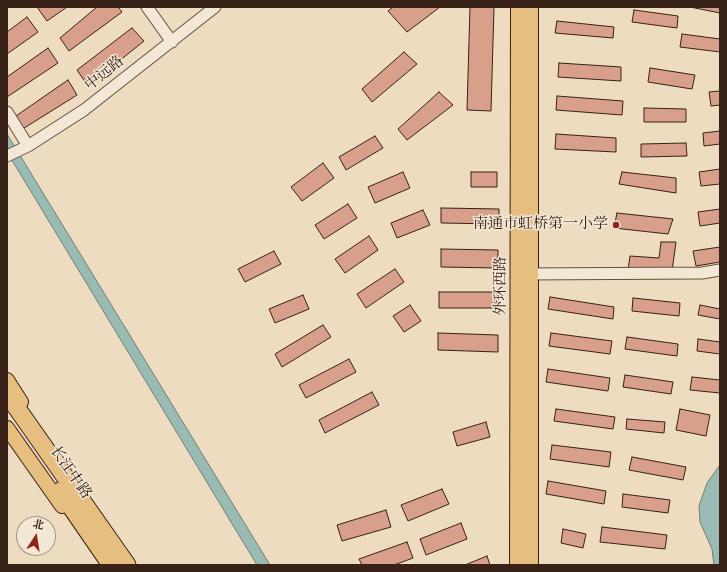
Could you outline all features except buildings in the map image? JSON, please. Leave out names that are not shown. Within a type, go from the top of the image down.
[{"type":"highway","name":"长江中路","points":[[7,394],[127,565]]},
{"type":"highway","name":"长江中路","points":[[7,413],[111,565]]},
{"type":"main road","name":"外环西路","points":[[518,7],[531,565]]},
{"type":"main road","name":"外环西路","points":[[518,565],[531,7]]},
{"type":"main road","name":"长江中路","points":[[7,380],[34,422],[134,565]]},
{"type":"main road","name":"长江中路","points":[[7,428],[104,565]]},
{"type":"street","points":[[147,7],[172,42]]},
{"type":"street","name":"中远路","points":[[7,156],[84,110],[215,7]]},
{"type":"street","points":[[7,112],[24,147]]},
{"type":"street","points":[[525,274],[702,273],[720,270]]},
{"type":"water","points":[[7,134],[270,565],[257,565],[7,152]]},
{"type":"water","points":[[720,465],[720,565],[714,565],[712,549],[700,522],[699,506],[707,483]]},
{"type":"place","name":"南通市虹桥第一小学","points":[[616,225]]}]
